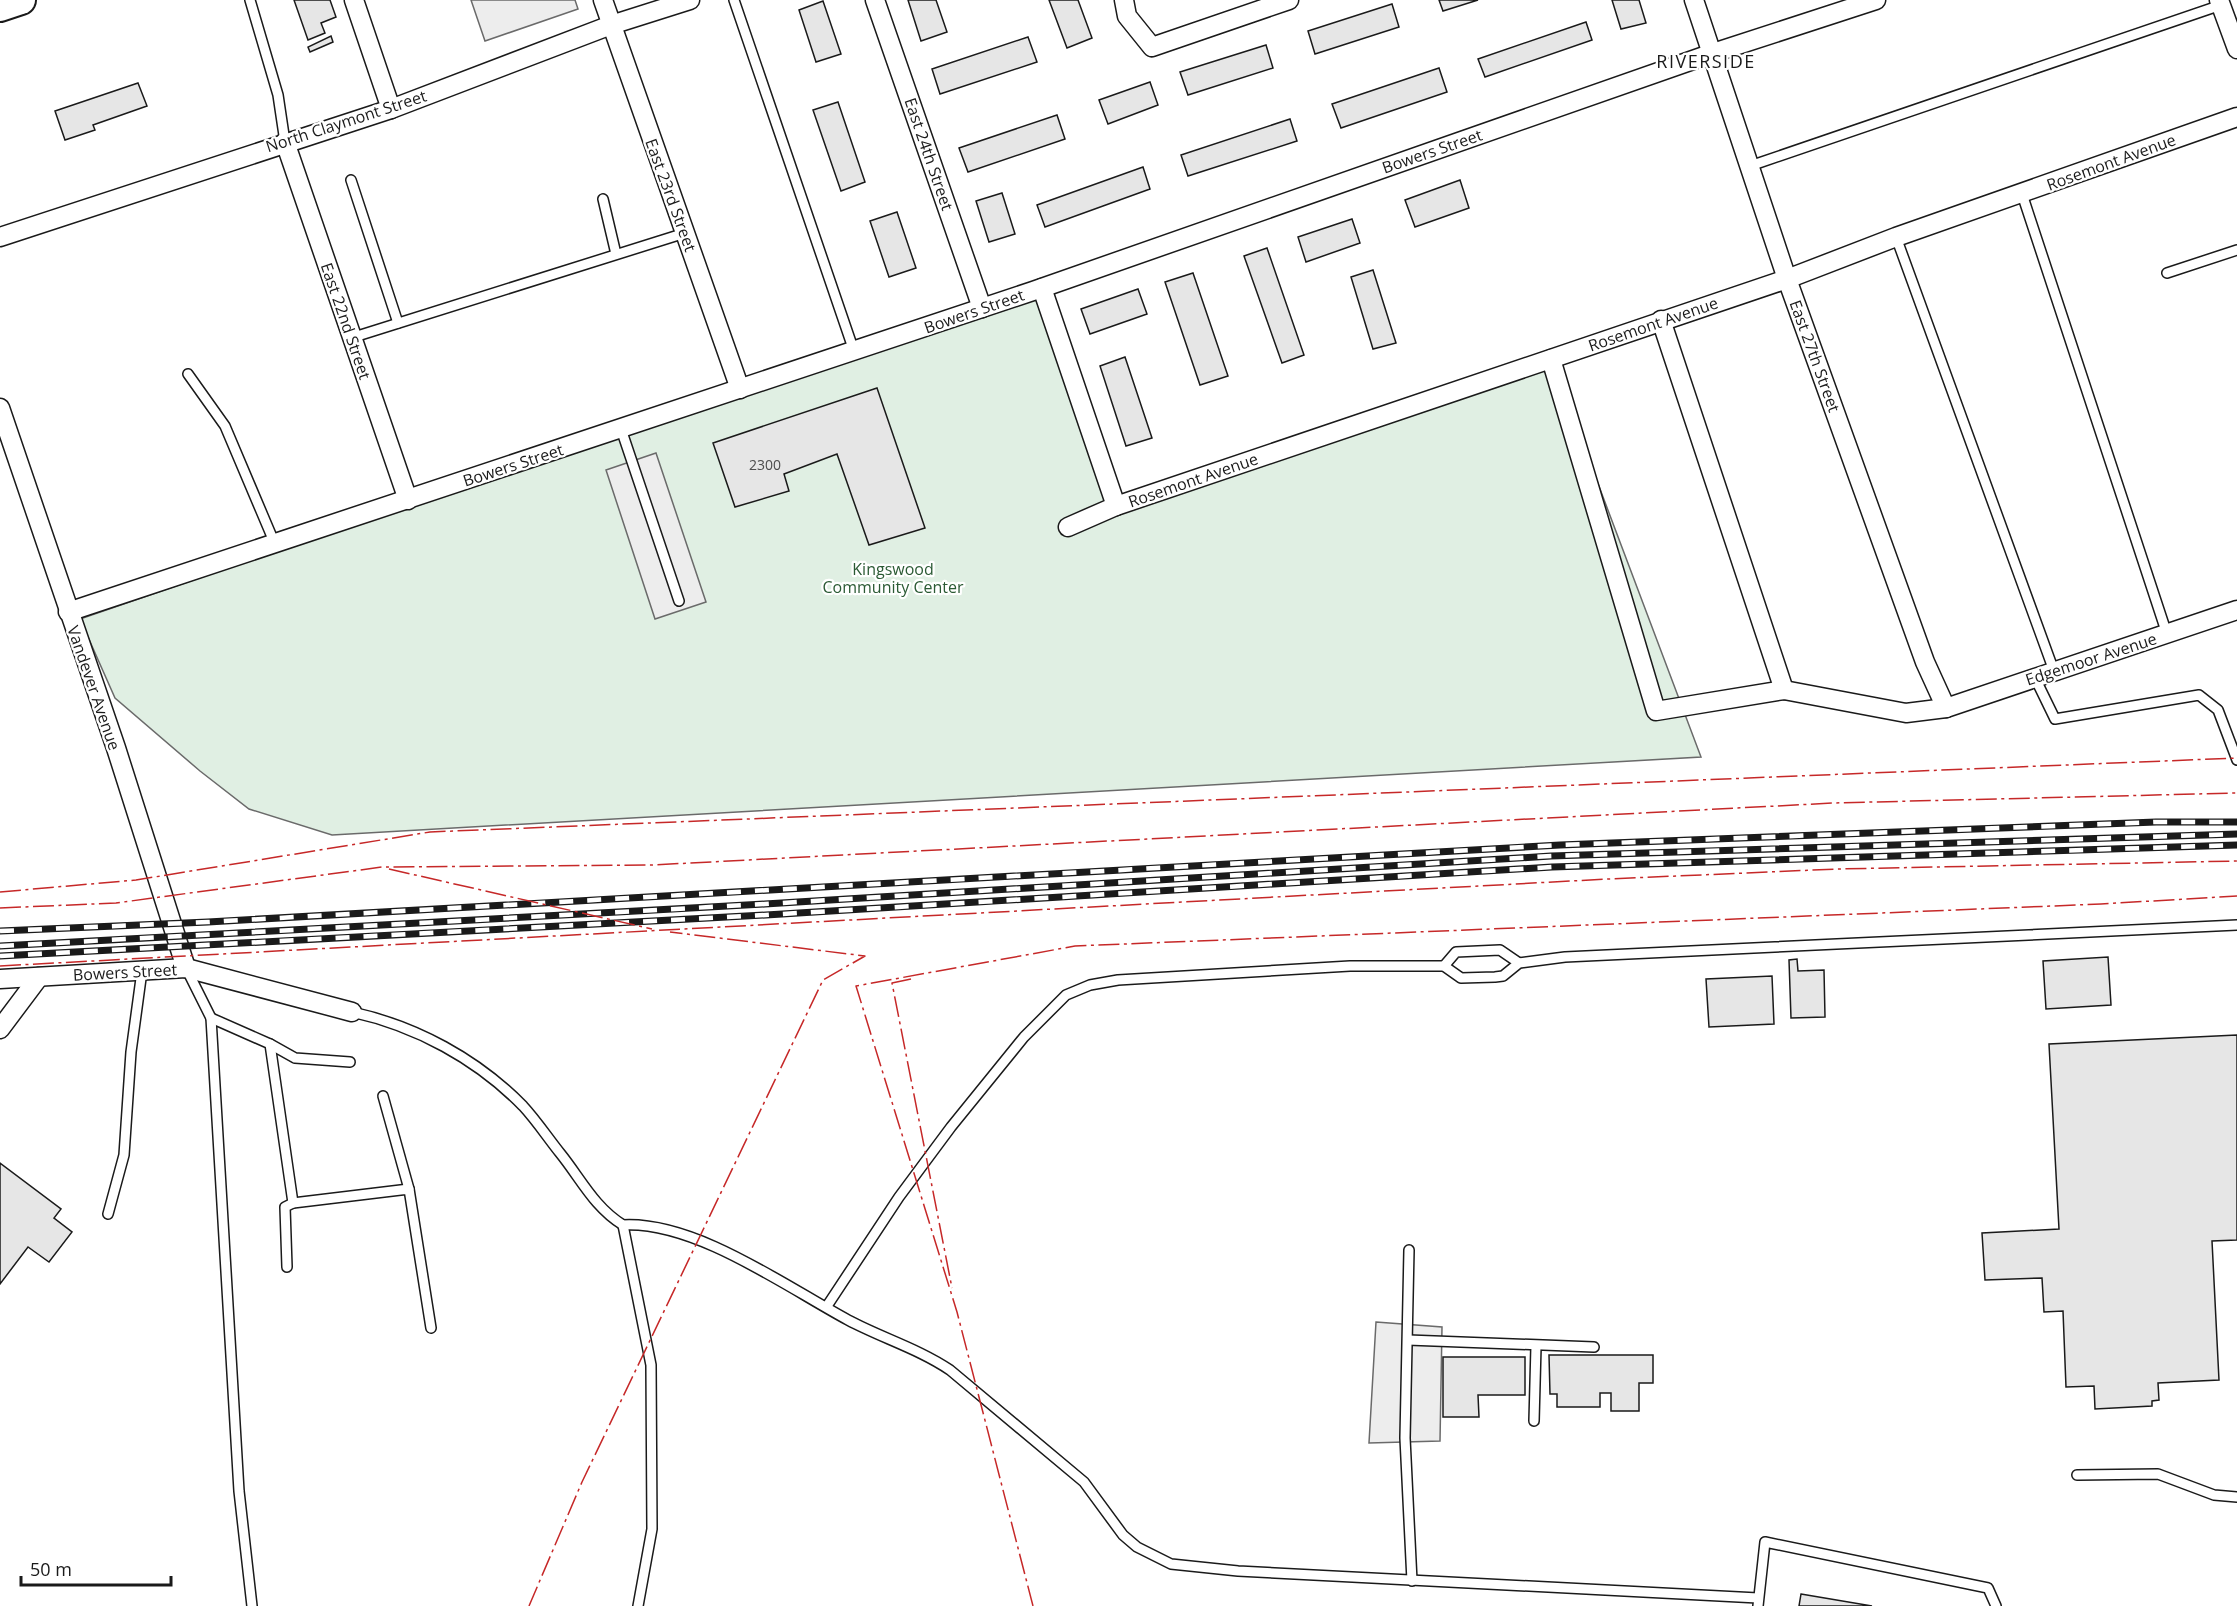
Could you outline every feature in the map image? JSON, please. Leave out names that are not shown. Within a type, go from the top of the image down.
[{"type":"main road","points":[[0,7],[21,0]]},
{"type":"street","points":[[354,0],[391,109]]},
{"type":"street","name":"East 23rd Street","points":[[603,0],[740,389]]},
{"type":"street","name":"North Claymont Street","points":[[0,237],[391,109],[611,25],[690,0]]},
{"type":"street","name":"East 24th Street","points":[[875,0],[982,308]]},
{"type":"street","points":[[1124,0],[1127,15],[1152,46],[1289,0]]},
{"type":"street","name":"East 27th Street","points":[[1694,0],[1787,279],[1925,662],[1946,708]]},
{"type":"street","name":"Bowers Street","points":[[68,612],[1042,288],[1713,53],[1876,0]]},
{"type":"street","points":[[2220,2],[2237,49]]},
{"type":"street","name":"Rosemont Avenue","points":[[1068,527],[1116,506],[1660,320],[1787,279],[1896,237],[2237,117]]},
{"type":"street","name":"East 22nd Street","points":[[285,142],[408,500]]},
{"type":"street","points":[[1042,288],[1116,506]]},
{"type":"street","points":[[1660,320],[1784,690]]},
{"type":"street","name":"Edgemoor Avenue","points":[[1551,359],[1656,711],[1784,690],[1906,713],[1946,708],[2237,610]]},
{"type":"street","name":"Vandever Avenue","points":[[0,408],[116,748],[186,968]]},
{"type":"street","name":"Bowers Street","points":[[0,979],[186,968],[352,1012]]},
{"type":"street","points":[[0,1029],[39,977]]},
{"type":"lane","points":[[250,0],[278,95],[285,142]]},
{"type":"lane","points":[[734,0],[854,351]]},
{"type":"lane","points":[[1750,166],[2220,2]]},
{"type":"lane","points":[[351,180],[398,322]]},
{"type":"lane","points":[[2022,194],[2167,633]]},
{"type":"lane","points":[[603,199],[616,254]]},
{"type":"lane","points":[[351,338],[685,232]]},
{"type":"lane","points":[[1896,237],[2054,671]]},
{"type":"lane","points":[[2167,273],[2237,250]]},
{"type":"lane","points":[[188,374],[225,426],[275,544]]},
{"type":"lane","points":[[621,429],[679,600]]},
{"type":"lane","points":[[2035,678],[2055,719],[2199,695],[2218,710],[2237,760]]},
{"type":"lane","points":[[827,1306],[893,1206],[951,1127],[1024,1036],[1066,995],[1090,985],[1162,976],[1350,966],[1444,966],[1461,978],[1495,977],[1503,976],[1519,963],[1565,957],[2237,925]]},
{"type":"lane","points":[[1444,966],[1456,952],[1491,950],[1500,950],[1519,963]]},
{"type":"lane","points":[[186,968],[211,1018],[239,1491],[252,1606]]},
{"type":"lane","points":[[108,1214],[124,1155],[131,1052],[142,971]]},
{"type":"lane","points":[[352,1012],[399,1025],[441,1044],[499,1084],[524,1107],[570,1166],[595,1204],[623,1226],[651,1365],[652,1529],[638,1606]]},
{"type":"lane","points":[[211,1018],[270,1044],[295,1058],[350,1062]]},
{"type":"lane","points":[[270,1044],[293,1203]]},
{"type":"lane","points":[[383,1096],[408,1189],[431,1328]]},
{"type":"lane","points":[[287,1267],[285,1207],[293,1203],[408,1189]]},
{"type":"lane","points":[[623,1226],[637,1225],[694,1237],[892,1341],[927,1354],[950,1370],[1084,1482],[1123,1535],[1154,1558],[1171,1564],[1238,1571],[1758,1602],[1765,1542],[1988,1588],[1996,1606]]},
{"type":"lane","points":[[1409,1250],[1405,1438],[1412,1581]]},
{"type":"lane","points":[[1408,1340],[1594,1347]]},
{"type":"lane","points":[[1534,1421],[1536,1346]]},
{"type":"lane","points":[[2077,1475],[2158,1474],[2214,1495],[2237,1497]]},
{"type":"green space","name":"Kingswood Community Center","points":[[1033,291],[1111,509],[1551,359],[1701,757],[332,835],[249,809],[200,771],[115,698],[80,619]]},
{"type":"shaded area","points":[[471,0],[575,0],[578,9],[485,41]]},
{"type":"shaded area","points":[[656,453],[706,602],[655,619],[606,470]]},
{"type":"shaded area","points":[[1376,1322],[1442,1327],[1440,1441],[1369,1443]]},
{"type":"building","points":[[294,0],[330,0],[336,17],[321,23],[325,33],[308,40]]},
{"type":"building","points":[[908,0],[936,0],[947,32],[921,41]]},
{"type":"building","points":[[1049,0],[1078,0],[1092,38],[1067,48]]},
{"type":"building","points":[[1439,0],[1478,0],[1443,11]]},
{"type":"building","points":[[1612,0],[1639,0],[1646,23],[1621,29]]},
{"type":"building","points":[[823,1],[841,54],[816,62],[799,10]]},
{"type":"building","points":[[1392,4],[1399,27],[1315,54],[1308,31]]},
{"type":"building","points":[[1586,22],[1592,40],[1485,77],[1478,59]]},
{"type":"building","points":[[331,36],[333,42],[310,52],[308,47]]},
{"type":"building","points":[[1028,37],[1037,62],[940,94],[932,69]]},
{"type":"building","points":[[1266,45],[1273,68],[1188,95],[1180,72]]},
{"type":"building","points":[[1439,68],[1447,92],[1341,128],[1332,104]]},
{"type":"building","points":[[1150,82],[1158,105],[1108,124],[1099,100]]},
{"type":"building","points":[[138,83],[147,106],[93,125],[95,130],[65,140],[55,111]]},
{"type":"building","points":[[838,102],[865,182],[841,191],[813,110]]},
{"type":"building","points":[[1057,115],[1065,139],[968,172],[959,148]]},
{"type":"building","points":[[1290,119],[1297,141],[1188,176],[1181,155]]},
{"type":"building","points":[[1143,167],[1150,189],[1045,227],[1037,205]]},
{"type":"building","points":[[1460,180],[1469,208],[1415,227],[1405,200]]},
{"type":"building","points":[[1002,193],[1015,234],[989,242],[976,201]]},
{"type":"building","points":[[897,212],[916,268],[889,277],[870,221]]},
{"type":"building","points":[[1352,219],[1360,243],[1306,262],[1298,237]]},
{"type":"building","points":[[1267,248],[1304,355],[1282,363],[1244,256]]},
{"type":"building","points":[[1373,270],[1396,343],[1373,349],[1351,277]]},
{"type":"building","points":[[1193,273],[1228,376],[1200,385],[1165,282]]},
{"type":"building","points":[[1138,289],[1147,314],[1090,334],[1081,309]]},
{"type":"building","points":[[1125,357],[1152,438],[1126,446],[1100,366]]},
{"type":"building","name":"Kingswood Community Center","points":[[877,388],[925,528],[869,545],[837,454],[784,474],[789,491],[735,507],[713,443]]},
{"type":"building","points":[[2108,957],[2111,1005],[2046,1009],[2043,961]]},
{"type":"building","points":[[1797,959],[1798,971],[1824,970],[1825,1017],[1791,1018],[1789,960]]},
{"type":"building","points":[[1772,976],[1774,1024],[1709,1027],[1706,979]]},
{"type":"building","points":[[2237,1035],[2237,1240],[2212,1241],[2219,1380],[2158,1383],[2159,1400],[2152,1401],[2152,1406],[2095,1409],[2094,1386],[2066,1387],[2063,1311],[2044,1312],[2042,1278],[1985,1280],[1982,1233],[2059,1229],[2049,1044]]},
{"type":"building","points":[[0,1163],[61,1209],[54,1218],[72,1232],[49,1262],[28,1247],[0,1284]]},
{"type":"building","points":[[1549,1355],[1653,1355],[1653,1383],[1639,1383],[1639,1411],[1611,1411],[1611,1393],[1600,1393],[1600,1407],[1557,1407],[1557,1394],[1550,1394]]},
{"type":"building","points":[[1443,1357],[1525,1357],[1525,1395],[1478,1395],[1479,1417],[1443,1417]]},
{"type":"building","points":[[1801,1594],[1872,1606],[1799,1606]]},
{"type":"railway","points":[[0,931],[208,922],[1560,845],[2156,822],[2237,822]]},
{"type":"railway","points":[[0,946],[765,904],[1551,856],[2237,834]]},
{"type":"railway","points":[[0,956],[766,915],[1552,867],[2237,845]]},
{"type":"power","points":[[0,892],[136,880],[430,832],[2237,758]]},
{"type":"power","points":[[0,908],[116,903],[382,867],[652,865],[1833,803],[2237,793]]},
{"type":"power","points":[[0,966],[1608,879],[1837,869],[2237,861]]},
{"type":"power","points":[[389,869],[652,929]]},
{"type":"power","points":[[1033,1606],[957,1312],[856,986],[1075,946],[2101,904],[2237,896]]},
{"type":"power","points":[[529,1606],[582,1482],[823,980],[865,956],[670,932]]},
{"type":"power","points":[[911,979],[892,983],[952,1288]]},
{"type":"district","name":"RIVERSIDE","points":[[1706,61]]}]
